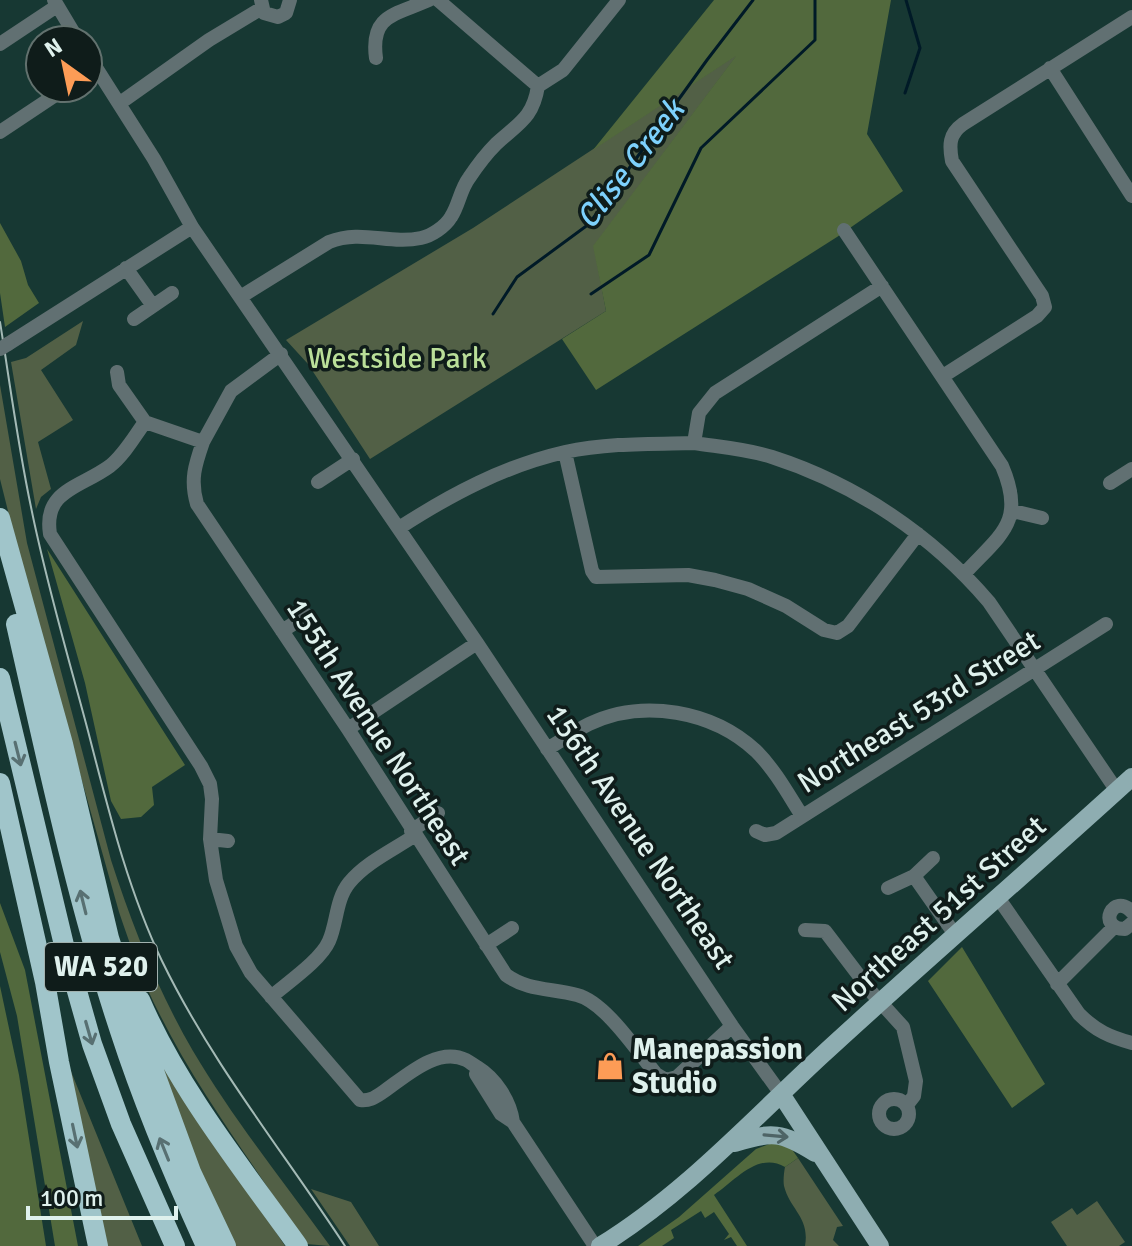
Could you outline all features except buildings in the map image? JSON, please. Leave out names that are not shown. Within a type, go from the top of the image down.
[{"type":"highway","points":[[0,518],[59,730],[109,938],[191,1172],[226,1246]]},
{"type":"highway","name":"WA 520","points":[[0,551],[46,757],[112,1004],[148,1111],[206,1246]]},
{"type":"highway","name":"WA 520","points":[[0,678],[64,945],[92,1044],[121,1124],[175,1246]]},
{"type":"highway","points":[[0,783],[45,982],[98,1246]]},
{"type":"highway","points":[[91,856],[132,980],[157,1034],[205,1113],[298,1246]]},
{"type":"main road","name":"Northeast 51st Street","points":[[598,1246],[664,1202],[1132,777]]},
{"type":"main road","name":"156th Avenue Northeast","points":[[781,1094],[880,1246]]},
{"type":"main road","points":[[728,1145],[779,1134],[820,1156]]},
{"type":"street","points":[[120,103],[261,4],[268,16],[278,17],[286,13],[290,0]]},
{"type":"street","points":[[376,58],[374,36],[378,27],[402,11],[429,0]]},
{"type":"street","points":[[438,0],[538,86]]},
{"type":"street","points":[[242,296],[329,242],[344,236],[409,239],[422,238],[435,232],[451,218],[465,182],[484,156],[523,122],[535,107],[538,86],[563,70],[617,1]]},
{"type":"street","points":[[0,44],[56,3],[68,24]]},
{"type":"street","points":[[943,376],[1050,308],[952,161],[951,139],[955,130],[1132,17]]},
{"type":"street","points":[[1050,68],[1132,196]]},
{"type":"street","name":"156th Avenue Northeast","points":[[104,83],[120,103],[192,227],[353,459],[732,1026],[781,1094]]},
{"type":"street","points":[[0,132],[42,104]]},
{"type":"street","points":[[4,347],[192,227]]},
{"type":"street","points":[[844,230],[1002,466],[1011,487],[1013,511],[1006,528],[965,573]]},
{"type":"street","points":[[126,268],[153,306]]},
{"type":"street","points":[[694,443],[699,413],[715,393],[882,286]]},
{"type":"street","points":[[134,319],[172,293]]},
{"type":"street","name":"155th Avenue Northeast","points":[[281,354],[231,391],[203,442],[193,471],[192,487],[197,504],[348,729],[506,975],[517,984],[529,988],[578,995],[590,1000],[601,1009],[665,1088],[732,1026]]},
{"type":"street","points":[[117,372],[119,385],[145,422],[203,442]]},
{"type":"street","points":[[145,422],[121,456],[50,507],[50,534],[210,784],[210,839],[216,880],[236,946],[251,973],[360,1100],[373,1099],[432,1060],[444,1057],[465,1059],[478,1069],[476,1074],[501,1114],[513,1122],[598,1246]]},
{"type":"street","points":[[399,528],[442,500],[479,482],[565,452],[694,443],[772,457],[839,484],[873,502],[965,573],[989,602],[1117,791]]},
{"type":"street","points":[[565,452],[592,582],[666,574],[715,580],[774,600],[837,639],[918,534]]},
{"type":"street","points":[[318,482],[353,459]]},
{"type":"street","points":[[1110,483],[1132,469]]},
{"type":"street","points":[[1013,511],[1042,518]]},
{"type":"street","points":[[282,631],[307,615]]},
{"type":"street","name":"Northeast 53rd Street","points":[[756,831],[765,835],[776,833],[1106,624]]},
{"type":"street","points":[[348,729],[477,643]]},
{"type":"street","points":[[547,749],[590,724],[613,715],[645,711],[681,713],[709,721],[756,752],[778,778],[802,816]]},
{"type":"street","points":[[271,997],[329,943],[341,897],[348,885],[359,873],[438,813]]},
{"type":"street","points":[[210,839],[228,841]]},
{"type":"street","points":[[888,888],[914,876],[933,858]]},
{"type":"street","points":[[914,876],[956,936]]},
{"type":"street","points":[[999,899],[1057,984],[1093,1027],[1109,1037],[1132,1043]]},
{"type":"street","points":[[1114,927],[1109,916],[1112,909],[1124,905],[1132,912]]},
{"type":"street","points":[[1114,927],[1125,929],[1132,923]]},
{"type":"street","points":[[1057,984],[1114,927]]},
{"type":"street","points":[[486,945],[512,928]]},
{"type":"street","points":[[805,930],[825,931],[881,1004],[903,1027],[916,1076],[914,1096],[907,1105]]},
{"type":"green space","points":[[714,0],[891,0],[867,134],[903,191],[837,237],[596,390],[562,339],[606,311],[593,246],[736,56],[593,150]]},
{"type":"green space","name":"Westside Park","points":[[738,54],[594,246],[606,311],[370,459],[308,364],[286,340],[473,228]]},
{"type":"green space","points":[[0,223],[39,303],[5,327],[0,293]]},
{"type":"green space","points":[[83,321],[76,345],[41,370],[73,420],[38,442],[51,489],[41,497],[36,509],[11,362],[26,358]]},
{"type":"green space","points":[[0,385],[27,543],[111,860],[137,933],[168,1005],[208,1076],[330,1246],[306,1244],[292,1224],[190,1069],[154,1003],[138,965],[119,912],[0,479]]},
{"type":"green space","points":[[47,549],[185,765],[152,787],[154,805],[141,817],[121,819],[111,801],[85,683]]},
{"type":"green space","points":[[0,903],[25,970],[78,1246],[55,1246],[17,1016],[0,952]]},
{"type":"green space","points":[[962,947],[1045,1084],[1012,1108],[928,981]]},
{"type":"green space","points":[[0,986],[19,1075],[46,1246],[0,1246]]},
{"type":"green space","points":[[156,1048],[285,1246],[235,1246],[196,1164]]},
{"type":"green space","points":[[70,1069],[142,1246],[102,1246]]},
{"type":"green space","points":[[772,1143],[791,1148],[798,1158],[785,1167],[775,1163],[756,1165],[714,1195],[747,1246],[737,1246],[731,1237],[724,1240],[729,1234],[714,1212],[705,1218],[701,1211],[671,1230],[674,1238],[662,1246],[638,1246],[679,1217],[756,1149]]},
{"type":"green space","points":[[798,1158],[843,1226],[837,1227],[833,1240],[839,1246],[805,1246],[805,1228],[784,1184],[785,1167]]},
{"type":"green space","points":[[311,1189],[351,1202],[379,1246],[350,1246]]},
{"type":"green space","points":[[1097,1201],[1125,1242],[1119,1246],[1067,1246],[1051,1222],[1072,1208],[1077,1215]]},
{"type":"waterway","name":"Clise Creek","points":[[493,314],[517,277],[589,224],[753,0]]},
{"type":"waterway","points":[[591,294],[649,255],[701,148],[815,40],[815,0]]},
{"type":"waterway","points":[[905,93],[920,48],[906,0]]},
{"type":"tram line","points":[[0,322],[22,461],[43,563],[111,818],[138,905],[162,961],[203,1036],[345,1246]]},
{"type":"place","name":"Manepassion Studio","points":[[610,1066]]}]
